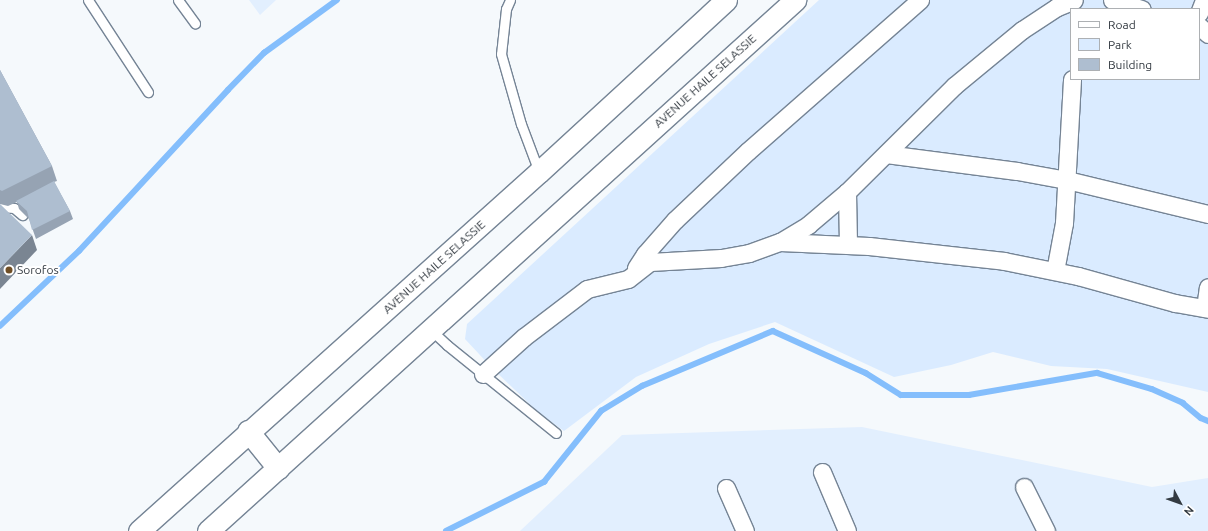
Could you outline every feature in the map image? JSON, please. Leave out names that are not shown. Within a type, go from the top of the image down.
[{"type":"street","name":"AVENUE HAILE SELASSIE","points":[[139,531],[248,431],[539,172],[726,0]]},
{"type":"street","name":"AVENUE HAILE SELASSIE","points":[[208,531],[795,0]]},
{"type":"street","points":[[628,279],[645,254],[675,220],[748,151],[920,0]]},
{"type":"street","points":[[483,374],[524,337],[587,289],[628,279],[650,262],[721,258],[748,253],[780,242],[808,225],[847,192],[954,86],[1022,30],[1057,7],[1074,0]]},
{"type":"street","points":[[1112,0],[1139,8]]},
{"type":"street","points":[[1200,10],[1204,0]]},
{"type":"street","points":[[1200,27],[1208,34]]},
{"type":"street","points":[[1055,271],[1064,223],[1072,80]]},
{"type":"street","points":[[886,154],[1017,171],[1067,180],[1208,214]]},
{"type":"street","points":[[847,192],[848,245]]},
{"type":"street","points":[[780,242],[848,245],[1004,261],[1055,271],[1175,303],[1206,309],[1208,287]]},
{"type":"street","points":[[248,431],[278,468]]},
{"type":"street","points":[[822,472],[847,531]]},
{"type":"street","points":[[1024,487],[1046,531]]},
{"type":"street","points":[[726,488],[745,531]]},
{"type":"lane","points":[[88,0],[148,92]]},
{"type":"lane","points":[[178,0],[195,23]]},
{"type":"lane","points":[[510,0],[506,9],[501,54],[521,124],[539,172]]},
{"type":"lane","points":[[0,207],[14,208],[22,215]]},
{"type":"lane","points":[[431,330],[556,433]]},
{"type":"shaded area","points":[[249,0],[276,0],[260,15]]},
{"type":"shaded area","points":[[862,427],[1152,487],[1208,478],[1208,531],[520,531],[622,435]]},
{"type":"green space","points":[[819,0],[1208,0],[1208,392],[1107,369],[1051,366],[993,352],[951,365],[894,377],[775,322],[709,344],[636,377],[564,431],[539,413],[493,369],[465,339],[467,324]]},
{"type":"building","points":[[0,70],[52,166],[2,191],[0,190]]},
{"type":"building","name":"Sorofos","points":[[54,181],[70,211],[32,230],[27,211],[16,201]]},
{"type":"building","points":[[0,204],[32,235],[0,268]]},
{"type":"waterway","points":[[0,326],[79,251],[264,53],[337,0]]},
{"type":"waterway","points":[[446,531],[544,482],[601,411],[642,386],[773,331],[866,373],[901,395],[969,395],[1097,373],[1152,389],[1183,403],[1201,418],[1208,421]]},
{"type":"place","name":"Sorofos","points":[[9,270]]}]
